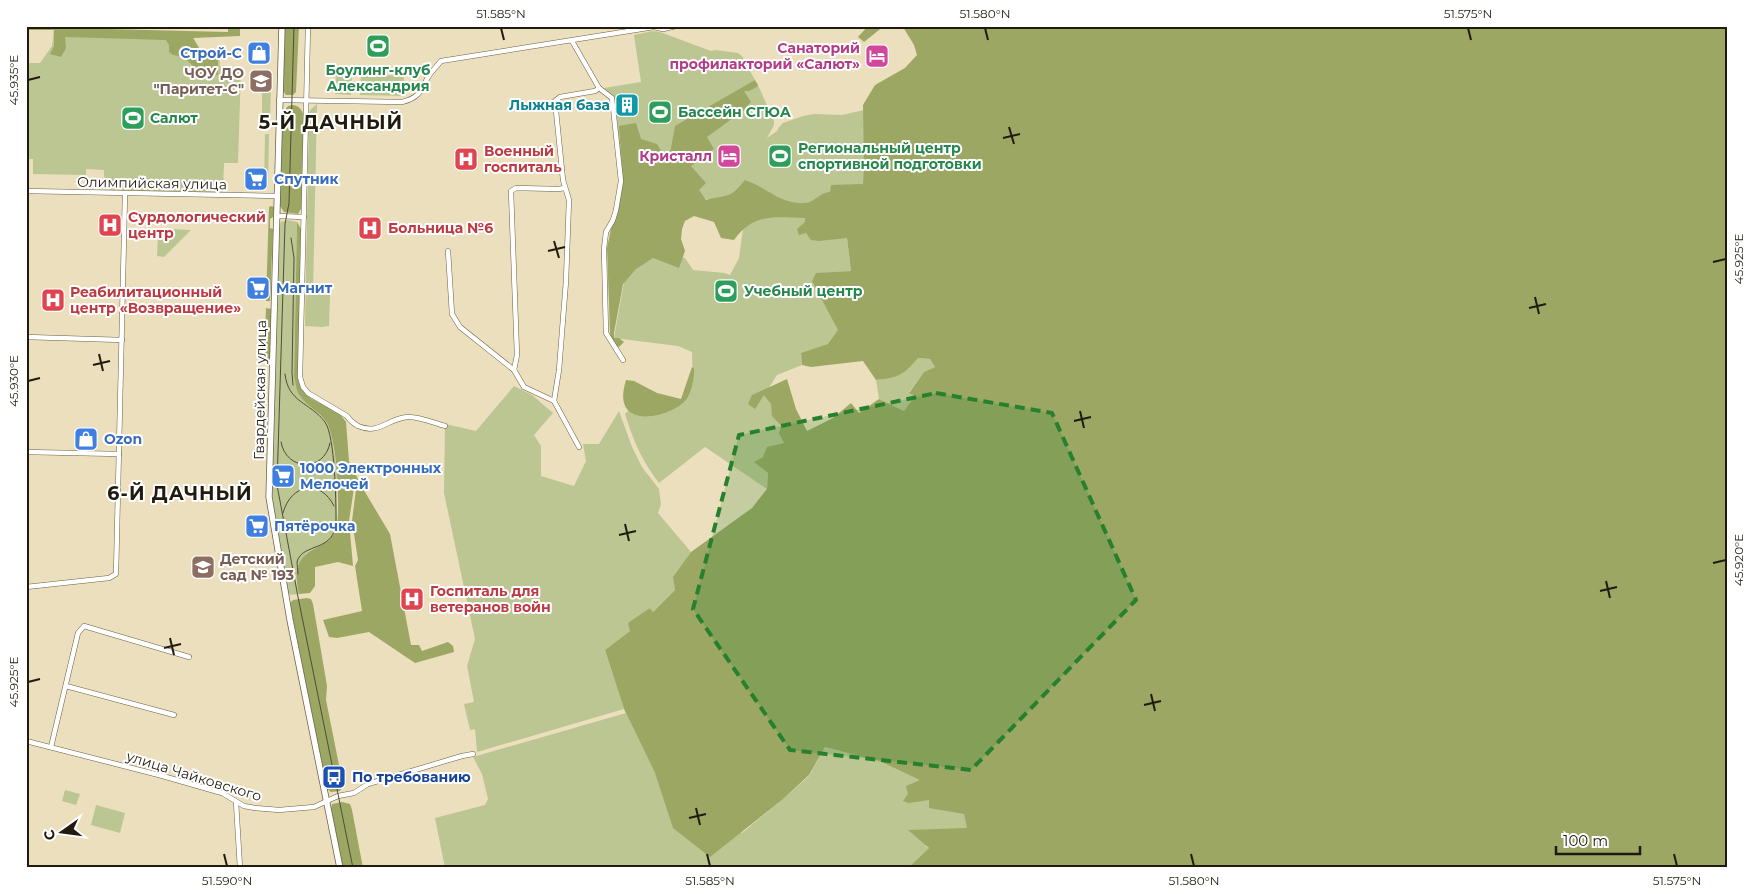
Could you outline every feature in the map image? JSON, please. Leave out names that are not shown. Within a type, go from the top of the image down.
[{"type":"street","name":"Гвардейская улица","points":[[282,26],[269,497],[290,620],[340,868]]},
{"type":"street","points":[[308,26],[300,377],[303,387],[308,393],[367,430],[373,430],[404,417],[445,426]]},
{"type":"street","points":[[279,100],[402,102],[410,100],[418,94],[441,61],[654,27],[663,29],[676,26]]},
{"type":"street","points":[[572,40],[600,88],[612,98],[621,181],[614,215],[606,232],[604,249],[606,333],[623,360]]},
{"type":"street","points":[[554,401],[559,370],[566,281],[569,200],[565,188],[555,101],[560,97],[595,91],[600,88]]},
{"type":"street","points":[[514,370],[517,354],[511,190],[516,188],[565,188]]},
{"type":"street","name":"Олимпийская улица","points":[[26,191],[277,196]]},
{"type":"street","points":[[26,587],[109,578],[116,574],[125,194]]},
{"type":"street","points":[[277,216],[304,217]]},
{"type":"street","points":[[448,251],[452,314],[460,327],[514,370],[524,387],[554,401],[579,447]]},
{"type":"street","points":[[26,337],[122,340]]},
{"type":"street","points":[[26,452],[119,454]]},
{"type":"street","points":[[51,747],[78,633],[84,626],[189,657]]},
{"type":"street","points":[[66,686],[174,714]]},
{"type":"street","name":"улица Чайковского","points":[[26,741],[222,793],[236,802],[255,808],[292,810],[314,807],[338,796],[354,793],[368,784],[474,754]]},
{"type":"street","points":[[236,802],[240,868]]},
{"type":"highlighted area","points":[[936,393],[1052,413],[1136,600],[971,770],[790,750],[693,609],[739,435]]},
{"type":"green space","points":[[228,26],[240,26],[240,36],[193,38],[204,57],[218,57],[218,75],[201,76],[186,59],[169,52],[169,45],[166,40],[65,37],[66,48],[61,57],[50,54],[54,46],[54,30],[28,30],[27,27],[228,32]]},
{"type":"green space","points":[[284,26],[299,26],[296,92],[293,95],[286,95],[283,91]]},
{"type":"green space","points":[[868,26],[884,26],[864,42],[858,37]]},
{"type":"green space","points":[[895,26],[1727,26],[1727,868],[908,868],[929,848],[908,830],[967,828],[964,814],[929,808],[929,800],[909,803],[903,801],[908,794],[906,786],[920,780],[882,762],[825,747],[809,775],[782,800],[710,857],[673,828],[655,773],[624,709],[605,650],[630,631],[628,623],[650,608],[653,612],[675,590],[673,577],[691,552],[752,508],[767,489],[768,473],[754,462],[763,457],[767,447],[784,443],[779,433],[781,426],[772,416],[771,404],[764,395],[755,409],[748,404],[752,395],[787,379],[796,409],[807,431],[833,418],[851,403],[859,413],[879,399],[904,411],[915,396],[909,393],[924,372],[935,367],[930,359],[918,358],[900,375],[876,380],[863,361],[811,367],[802,365],[801,353],[828,344],[838,330],[812,281],[816,273],[851,271],[847,238],[819,241],[811,240],[806,233],[799,235],[797,229],[805,222],[805,218],[765,218],[749,225],[734,240],[721,238],[714,222],[694,216],[685,221],[681,239],[685,251],[679,268],[653,258],[636,269],[623,284],[614,338],[619,338],[624,342],[619,347],[617,346],[610,333],[607,248],[611,229],[618,211],[623,180],[619,126],[636,123],[641,139],[657,144],[662,153],[670,153],[675,126],[755,80],[758,85],[757,87],[744,91],[751,102],[744,110],[707,137],[714,149],[691,166],[706,183],[699,190],[706,200],[731,194],[745,180],[781,198],[797,203],[809,202],[826,192],[830,192],[831,185],[863,184],[863,105],[875,85],[905,68],[917,55],[914,45],[903,27]]},
{"type":"green space","name":"Салют","points":[[54,28],[192,36],[204,55],[219,56],[220,67],[241,68],[238,163],[224,163],[223,193],[104,190],[104,170],[86,169],[86,175],[33,174],[33,159],[26,159],[28,63],[40,63],[52,46]]},
{"type":"green space","points":[[653,31],[711,51],[738,53],[742,56],[755,80],[739,90],[743,91],[758,85],[774,121],[774,125],[767,138],[777,131],[783,123],[803,116],[814,114],[842,115],[864,110],[867,185],[833,194],[808,212],[746,181],[723,207],[698,195],[623,173],[616,104],[612,96],[604,88],[641,82],[634,35]]},
{"type":"green space","points":[[336,73],[352,74],[351,95],[335,94]]},
{"type":"green space","points":[[361,74],[404,76],[403,96],[360,95]]},
{"type":"green space","points":[[267,83],[271,83],[270,123],[266,122],[266,117],[262,114],[262,90],[267,89]]},
{"type":"green space","points":[[317,104],[313,294],[330,295],[329,326],[322,327],[305,326],[309,114],[310,110]]},
{"type":"green space","points":[[293,105],[300,109],[304,117],[302,207],[298,214],[284,212],[280,206],[282,114],[288,106]]},
{"type":"green space","points":[[265,134],[269,134],[268,187],[264,187]]},
{"type":"green space","points":[[269,207],[274,207],[273,217],[270,219],[270,228],[273,229],[270,301],[266,301]]},
{"type":"green space","name":"Учебный центр","points":[[745,214],[812,215],[847,238],[851,271],[821,273],[1019,298],[801,353],[802,365],[777,375],[765,394],[771,404],[773,416],[781,427],[784,444],[755,462],[768,473],[767,489],[705,447],[659,483],[639,450],[625,414],[629,410],[638,416],[684,402],[693,383],[692,352],[678,346],[614,338],[625,276],[653,251],[685,258],[693,270],[730,275],[739,258]]},
{"type":"green space","points":[[287,220],[297,222],[294,377],[300,396],[325,421],[331,430],[337,470],[337,527],[333,537],[306,554],[296,581],[299,594],[290,595],[272,498],[280,224]]},
{"type":"green space","points":[[297,222],[301,229],[298,377],[301,387],[306,394],[333,409],[346,422],[349,461],[361,485],[354,488],[349,521],[353,566],[338,562],[315,567],[315,586],[310,593],[299,594],[297,577],[299,565],[304,556],[328,541],[334,534],[337,525],[338,503],[337,472],[330,431],[324,419],[300,396],[294,377]]},
{"type":"green space","points":[[168,229],[191,230],[164,257],[157,256],[158,236]]},
{"type":"green space","points":[[266,308],[271,309],[270,358],[264,361]]},
{"type":"green space","points":[[918,358],[930,359],[935,367],[924,372],[909,392],[916,395],[904,411],[879,399],[876,380],[900,375]]},
{"type":"green space","points":[[692,367],[694,372],[691,390],[685,401],[679,406],[653,416],[635,415],[628,410],[623,397],[626,380],[634,381],[657,393],[681,399]]},
{"type":"green space","points":[[514,386],[532,395],[553,413],[534,435],[541,446],[541,476],[574,486],[586,461],[583,444],[599,444],[619,411],[632,447],[642,467],[659,489],[661,504],[658,513],[691,552],[674,577],[675,590],[653,612],[650,608],[630,631],[605,650],[624,709],[477,752],[475,729],[470,730],[464,704],[474,702],[467,666],[475,639],[444,493],[445,424],[476,431]]},
{"type":"green space","points":[[362,487],[390,534],[411,645],[419,645],[422,651],[448,642],[453,646],[454,652],[415,663],[369,632],[337,638],[329,637],[323,620],[362,611],[355,566],[358,560],[352,521],[356,489]]},
{"type":"green space","points":[[311,599],[313,604],[327,686],[326,700],[343,785],[340,791],[331,792],[327,789],[290,603],[293,600]]},
{"type":"green space","points":[[626,713],[655,773],[742,833],[809,776],[825,747],[852,754],[1080,742],[943,846],[925,846],[929,848],[908,868],[445,868],[435,818],[485,805],[488,799],[482,774],[473,757]]},
{"type":"green space","points":[[65,790],[80,794],[76,805],[62,801]]},
{"type":"green space","points":[[342,802],[350,804],[352,810],[363,868],[343,868],[331,808],[332,804]]},
{"type":"green space","points":[[96,805],[125,813],[120,833],[91,825]]},
{"type":"tram line","points":[[294,26],[289,203],[285,224],[277,485],[353,868]]},
{"type":"tram line","points":[[291,238],[294,258],[293,385]]},
{"type":"tram line","points":[[285,374],[290,391],[319,415],[328,429],[331,441],[336,499],[335,530],[331,538],[300,556],[297,562],[298,574]]},
{"type":"tram line","points":[[281,442],[284,452],[290,459],[305,465],[321,460],[330,443]]},
{"type":"tram line","points":[[283,513],[293,495],[299,490],[307,488],[322,491],[334,506]]},
{"type":"place","name":"Боулинг-клуб Александрия","points":[[378,46]]},
{"type":"place","name":"Строй-С","points":[[259,53]]},
{"type":"place","name":"Санаторий профилакторий «Салют»","points":[[877,56]]},
{"type":"place","name":"ЧОУ ДО \"Паритет-С\"","points":[[261,81]]},
{"type":"place","name":"Лыжная база","points":[[627,105]]},
{"type":"place","name":"Бассейн СГЮА","points":[[660,112]]},
{"type":"place","name":"Салют","points":[[133,118]]},
{"type":"place","name":"Кристалл","points":[[729,156]]},
{"type":"place","name":"Региональный центр спортивной подготовки","points":[[780,156]]},
{"type":"place","name":"Военный госпиталь","points":[[466,159]]},
{"type":"place","name":"Спутник","points":[[256,179]]},
{"type":"place","name":"Сурдологический центр","points":[[110,225]]},
{"type":"place","name":"Больница №6","points":[[370,228]]},
{"type":"place","name":"Магнит","points":[[258,288]]},
{"type":"place","name":"Учебный центр","points":[[726,291]]},
{"type":"place","name":"Реабилитационный центр «Возвращение»","points":[[53,300]]},
{"type":"place","name":"Ozon","points":[[86,439]]},
{"type":"place","name":"1000 Электронных Мелочей","points":[[283,476]]},
{"type":"place","name":"Пятёрочка","points":[[257,526]]},
{"type":"place","name":"Детский сад № 193","points":[[203,567]]},
{"type":"place","name":"Госпиталь для ветеранов войн","points":[[412,599]]},
{"type":"place","name":"По требованию","points":[[334,777]]},
{"type":"district","name":"5-Й ДАЧНЫЙ","points":[[331,122]]},
{"type":"district","name":"6-Й ДАЧНЫЙ","points":[[180,493]]}]
